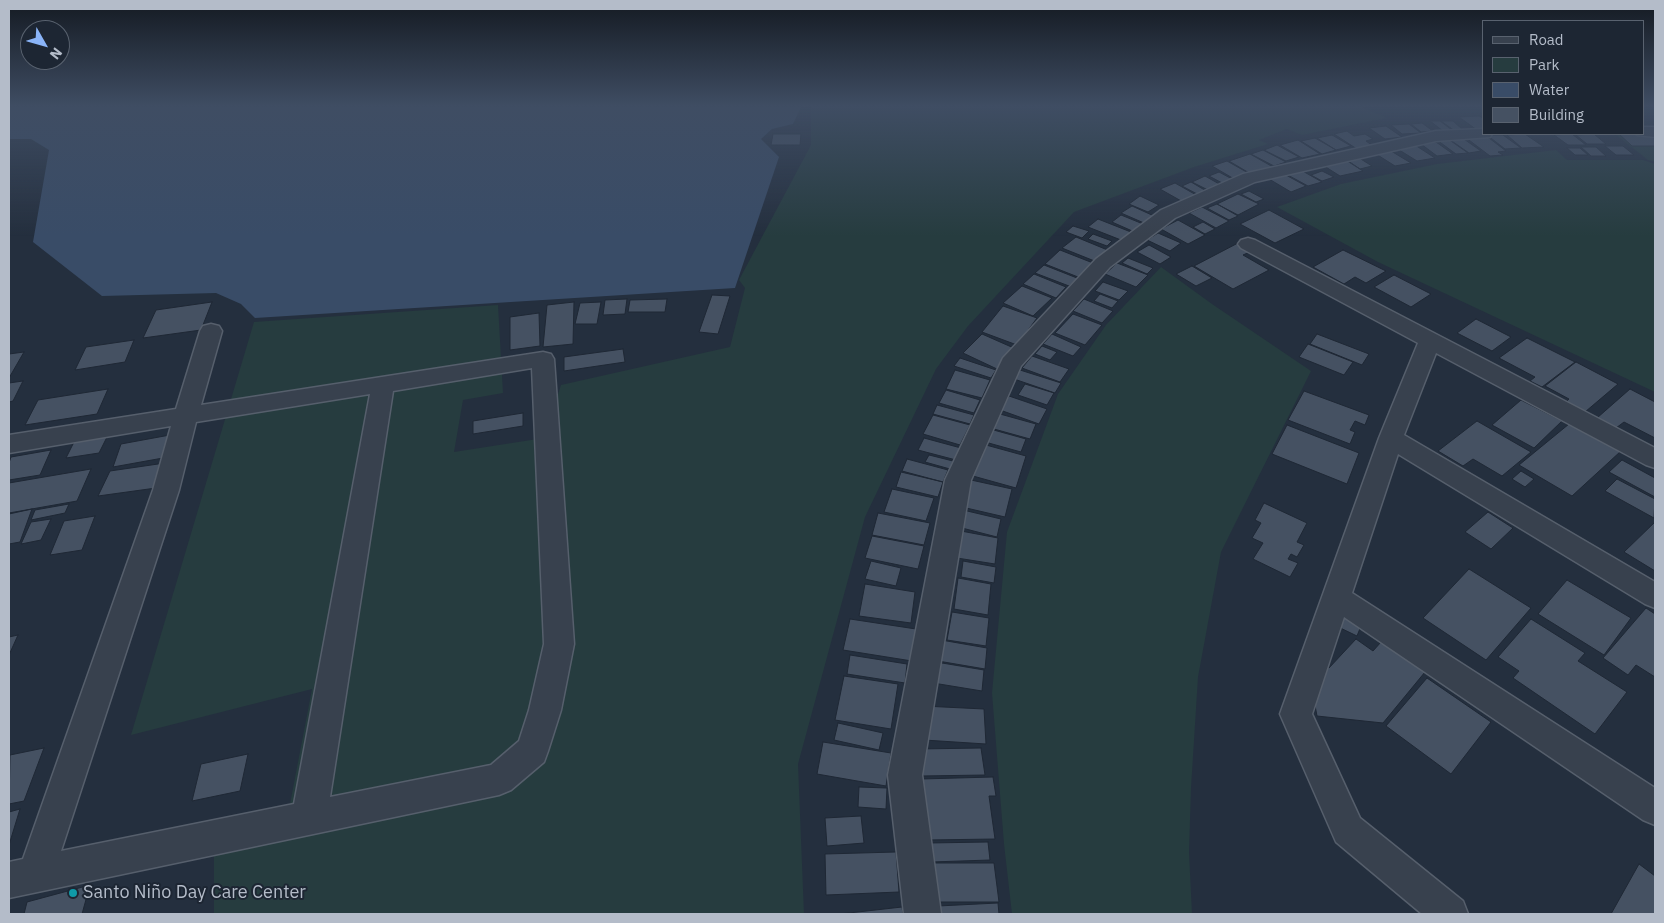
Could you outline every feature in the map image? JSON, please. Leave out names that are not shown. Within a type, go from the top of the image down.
[{"type":"street","points":[[922,914],[905,775],[958,480],[1011,363],[1103,263],[1168,214],[1249,178],[1373,150]]},
{"type":"street","points":[[1248,244],[1655,459]]},
{"type":"street","points":[[23,877],[166,490],[211,331]]},
{"type":"street","points":[[1430,340],[1391,438],[1296,714],[1348,830],[1450,914]]},
{"type":"street","points":[[9,444],[543,359],[559,644],[545,710],[532,751],[499,778],[23,877]]},
{"type":"street","points":[[309,818],[382,392]]},
{"type":"street","points":[[1391,438],[1655,596]]},
{"type":"street","points":[[1336,597],[1655,808]]},
{"type":"green space","points":[[808,150],[1248,150],[1194,167],[1074,212],[968,326],[936,369],[865,517],[798,764],[804,914],[214,914],[214,831],[290,804],[312,689],[131,735],[254,322],[498,305],[503,393],[463,400],[454,452],[544,438],[561,385],[730,347],[745,288],[739,280]]},
{"type":"green space","points":[[1556,150],[1567,160],[1643,160],[1655,164],[1655,392],[1378,262],[1277,207],[1341,184],[1437,164]]},
{"type":"green space","points":[[1635,150],[1655,150],[1655,162],[1648,160]]},
{"type":"green space","points":[[1161,267],[1311,371],[1221,552],[1198,677],[1189,852],[1192,914],[1012,914],[1004,844],[992,693],[1007,532],[1058,394],[1106,325]]},
{"type":"water","points":[[49,150],[772,150],[779,157],[735,288],[255,318],[241,304],[216,293],[102,296],[33,242]]},
{"type":"building","points":[[1263,150],[1286,162],[1274,166],[1251,154]]},
{"type":"building","points":[[1264,150],[1286,150],[1299,157],[1286,161]]},
{"type":"building","points":[[1289,150],[1314,150],[1320,154],[1302,158]]},
{"type":"building","points":[[1316,150],[1336,150],[1322,154]]},
{"type":"building","points":[[1399,150],[1423,150],[1435,158],[1417,161]]},
{"type":"building","points":[[1429,150],[1447,150],[1453,154],[1437,156]]},
{"type":"building","points":[[1451,150],[1464,150],[1468,153],[1456,154]]},
{"type":"building","points":[[1465,150],[1481,151],[1469,153]]},
{"type":"building","points":[[1482,150],[1506,151],[1498,152],[1503,155],[1490,156]]},
{"type":"building","points":[[1569,150],[1582,150],[1588,155],[1575,155]]},
{"type":"building","points":[[1584,150],[1599,150],[1606,156],[1591,156]]},
{"type":"building","points":[[1610,150],[1628,150],[1634,155],[1616,155]]},
{"type":"building","points":[[1391,151],[1411,163],[1395,166],[1376,154]]},
{"type":"building","points":[[1250,154],[1273,167],[1251,174],[1229,161]]},
{"type":"building","points":[[1356,156],[1372,166],[1360,169],[1344,158]]},
{"type":"building","points":[[1344,159],[1363,171],[1340,176],[1321,164]]},
{"type":"building","points":[[1227,161],[1250,174],[1236,180],[1212,166]]},
{"type":"building","points":[[1299,169],[1322,182],[1308,186],[1286,174]]},
{"type":"building","points":[[1322,171],[1334,177],[1322,181],[1311,175]]},
{"type":"building","points":[[1219,172],[1234,180],[1224,184],[1209,176]]},
{"type":"building","points":[[1284,174],[1306,186],[1291,192],[1269,179]]},
{"type":"building","points":[[1205,176],[1221,185],[1208,190],[1192,182]]},
{"type":"building","points":[[1191,182],[1208,192],[1199,195],[1182,186]]},
{"type":"building","points":[[1175,183],[1198,196],[1183,202],[1160,189]]},
{"type":"building","points":[[1249,191],[1264,199],[1256,202],[1241,194]]},
{"type":"building","points":[[1238,194],[1259,204],[1238,215],[1217,204]]},
{"type":"building","points":[[1140,196],[1159,205],[1148,212],[1129,204]]},
{"type":"building","points":[[1217,204],[1238,216],[1229,220],[1207,208]]},
{"type":"building","points":[[1132,206],[1154,216],[1144,223],[1121,213]]},
{"type":"building","points":[[1202,207],[1229,221],[1216,228],[1189,213]]},
{"type":"building","points":[[1269,210],[1304,229],[1275,243],[1240,224]]},
{"type":"building","points":[[1121,215],[1148,226],[1139,234],[1112,222]]},
{"type":"building","points":[[1098,219],[1136,234],[1126,242],[1088,227]]},
{"type":"building","points":[[1178,220],[1205,235],[1188,244],[1161,229]]},
{"type":"building","points":[[1203,222],[1215,229],[1205,234],[1193,227]]},
{"type":"building","points":[[1073,226],[1089,231],[1082,238],[1066,232]]},
{"type":"building","points":[[1158,233],[1181,243],[1170,251],[1147,240]]},
{"type":"building","points":[[1093,234],[1112,241],[1107,246],[1088,239]]},
{"type":"building","points":[[1076,237],[1110,251],[1097,262],[1062,248]]},
{"type":"building","points":[[1238,243],[1252,251],[1243,255],[1269,270],[1233,289],[1194,266]]},
{"type":"building","points":[[1149,245],[1171,257],[1160,264],[1137,252]]},
{"type":"building","points":[[1060,250],[1093,263],[1078,277],[1045,264]]},
{"type":"building","points":[[1343,250],[1386,271],[1366,283],[1355,277],[1344,284],[1313,267]]},
{"type":"building","points":[[1128,258],[1153,268],[1147,274],[1122,263]]},
{"type":"building","points":[[1117,263],[1148,275],[1136,287],[1105,274]]},
{"type":"building","points":[[1044,265],[1077,278],[1069,286],[1035,273]]},
{"type":"building","points":[[1192,266],[1212,278],[1196,286],[1176,274]]},
{"type":"building","points":[[1034,274],[1066,287],[1056,298],[1023,284]]},
{"type":"building","points":[[1394,275],[1431,294],[1411,307],[1374,287]]},
{"type":"building","points":[[1103,282],[1128,291],[1119,300],[1095,291]]},
{"type":"building","points":[[1022,286],[1052,298],[1033,316],[1003,303]]},
{"type":"building","points":[[1100,294],[1118,301],[1112,308],[1094,301]]},
{"type":"building","points":[[712,295],[730,296],[718,334],[699,332]]},
{"type":"building","points":[[627,299],[625,314],[603,315],[605,300]]},
{"type":"building","points":[[667,299],[665,312],[628,312],[630,300]]},
{"type":"building","points":[[1084,299],[1113,311],[1102,323],[1073,311]]},
{"type":"building","points":[[212,302],[201,330],[143,338],[156,310]]},
{"type":"building","points":[[574,302],[573,344],[543,347],[547,305]]},
{"type":"building","points":[[601,302],[597,324],[575,324],[580,303]]},
{"type":"building","points":[[1003,306],[1037,318],[1017,345],[982,332]]},
{"type":"building","points":[[539,313],[540,346],[510,350],[510,317]]},
{"type":"building","points":[[1073,314],[1102,325],[1085,345],[1055,333]]},
{"type":"building","points":[[1476,319],[1511,337],[1492,351],[1457,333]]},
{"type":"building","points":[[982,334],[1016,349],[997,369],[963,353]]},
{"type":"building","points":[[1052,334],[1081,347],[1073,356],[1043,344]]},
{"type":"building","points":[[1317,334],[1369,354],[1362,365],[1310,344]]},
{"type":"building","points":[[1527,338],[1575,362],[1542,387],[1530,381],[1535,377],[1499,358]]},
{"type":"building","points":[[134,340],[125,362],[75,370],[86,347]]},
{"type":"building","points":[[1308,344],[1353,362],[1344,375],[1299,357]]},
{"type":"building","points":[[1042,346],[1057,352],[1050,360],[1035,354]]},
{"type":"building","points":[[623,349],[625,362],[564,371],[564,357]]},
{"type":"building","points":[[24,352],[9,378],[9,354]]},
{"type":"building","points":[[1032,356],[1069,369],[1060,382],[1022,368]]},
{"type":"building","points":[[960,358],[996,370],[991,378],[954,366]]},
{"type":"building","points":[[1576,362],[1618,384],[1585,412],[1566,402],[1569,399],[1545,386]]},
{"type":"building","points":[[955,370],[990,380],[982,398],[946,389]]},
{"type":"building","points":[[1020,370],[1061,383],[1055,393],[1014,379]]},
{"type":"building","points":[[23,381],[13,401],[9,402],[9,383]]},
{"type":"building","points":[[1025,384],[1054,393],[1047,405],[1018,395]]},
{"type":"building","points":[[108,389],[97,414],[25,425],[38,400]]},
{"type":"building","points":[[1630,389],[1655,402],[1655,438],[1624,422],[1616,428],[1597,418]]},
{"type":"building","points":[[946,390],[980,400],[974,413],[939,403]]},
{"type":"building","points":[[1304,391],[1369,415],[1365,425],[1355,421],[1350,430],[1355,432],[1350,444],[1288,420]]},
{"type":"building","points":[[1009,396],[1047,409],[1039,424],[1000,410]]},
{"type":"building","points":[[1521,400],[1562,421],[1534,448],[1492,425]]},
{"type":"building","points":[[937,405],[974,415],[970,424],[933,414]]},
{"type":"building","points":[[523,413],[523,426],[473,434],[473,421]]},
{"type":"building","points":[[1000,414],[1036,424],[1030,439],[994,429]]},
{"type":"building","points":[[933,415],[970,425],[960,445],[923,434]]},
{"type":"building","points":[[1477,421],[1531,452],[1502,476],[1473,459],[1463,466],[1438,451]]},
{"type":"building","points":[[1569,424],[1621,451],[1572,496],[1519,465]]},
{"type":"building","points":[[1287,425],[1359,453],[1347,484],[1272,454]]},
{"type":"building","points":[[990,429],[1026,439],[1021,452],[985,442]]},
{"type":"building","points":[[110,431],[99,453],[66,458],[77,436]]},
{"type":"building","points":[[170,435],[163,458],[113,467],[121,444]]},
{"type":"building","points":[[924,438],[961,448],[956,460],[918,450]]},
{"type":"building","points":[[986,445],[1026,456],[1016,488],[973,476]]},
{"type":"building","points":[[51,450],[40,475],[9,480],[11,457]]},
{"type":"building","points":[[929,455],[953,461],[950,469],[925,462]]},
{"type":"building","points":[[907,459],[948,470],[943,482],[902,471]]},
{"type":"building","points":[[1622,460],[1655,478],[1655,497],[1609,472]]},
{"type":"building","points":[[165,463],[156,488],[98,496],[110,471]]},
{"type":"building","points":[[91,469],[77,501],[9,513],[9,483]]},
{"type":"building","points":[[1521,471],[1534,479],[1525,487],[1512,479]]},
{"type":"building","points":[[901,472],[943,482],[938,497],[896,487]]},
{"type":"building","points":[[1617,479],[1655,499],[1654,518],[1605,491]]},
{"type":"building","points":[[971,480],[1012,489],[1005,517],[962,507]]},
{"type":"building","points":[[892,489],[934,498],[926,521],[884,512]]},
{"type":"building","points":[[1264,503],[1307,523],[1297,542],[1304,545],[1297,557],[1291,554],[1288,559],[1298,563],[1290,577],[1253,559],[1263,543],[1252,538],[1261,523],[1255,520]]},
{"type":"building","points":[[69,504],[65,513],[31,520],[35,510]]},
{"type":"building","points":[[32,509],[20,542],[9,544],[9,514]]},
{"type":"building","points":[[963,510],[1001,519],[997,537],[958,527]]},
{"type":"building","points":[[1488,512],[1513,528],[1491,549],[1465,532]]},
{"type":"building","points":[[878,513],[930,523],[924,545],[872,535]]},
{"type":"building","points":[[95,516],[82,550],[50,555],[64,521]]},
{"type":"building","points":[[51,519],[41,540],[21,544],[31,522]]},
{"type":"building","points":[[1655,522],[1655,571],[1624,552]]},
{"type":"building","points":[[961,531],[998,538],[995,564],[957,558]]},
{"type":"building","points":[[872,536],[924,546],[918,569],[865,558]]},
{"type":"building","points":[[871,561],[901,568],[896,586],[865,579]]},
{"type":"building","points":[[963,561],[996,567],[994,583],[961,577]]},
{"type":"building","points":[[1469,569],[1531,608],[1486,660],[1423,618]]},
{"type":"building","points":[[958,578],[991,584],[988,615],[954,609]]},
{"type":"building","points":[[1567,580],[1631,618],[1604,655],[1538,614]]},
{"type":"building","points":[[865,584],[915,592],[911,623],[859,616]]},
{"type":"building","points":[[1646,608],[1655,614],[1655,677],[1636,665],[1628,675],[1603,658]]},
{"type":"building","points":[[1338,610],[1363,621],[1357,636],[1332,624]]},
{"type":"building","points":[[952,612],[989,618],[986,646],[947,640]]},
{"type":"building","points":[[850,619],[916,629],[912,661],[843,650]]},
{"type":"building","points":[[1531,619],[1585,653],[1578,661],[1627,692],[1595,734],[1513,678],[1519,671],[1498,657]]},
{"type":"building","points":[[18,635],[9,655],[9,637]]},
{"type":"building","points":[[1356,639],[1373,651],[1381,642],[1425,672],[1383,723],[1317,716],[1314,700],[1323,664],[1329,668]]},
{"type":"building","points":[[941,640],[987,648],[985,669],[938,661]]},
{"type":"building","points":[[850,655],[907,664],[905,683],[847,674]]},
{"type":"building","points":[[936,662],[984,670],[982,691],[933,683]]},
{"type":"building","points":[[844,676],[898,684],[891,729],[835,720]]},
{"type":"building","points":[[1427,678],[1491,722],[1451,774],[1386,726]]},
{"type":"building","points":[[923,706],[984,709],[986,744],[924,740]]},
{"type":"building","points":[[838,723],[883,733],[879,750],[834,740]]},
{"type":"building","points":[[823,742],[891,753],[886,786],[817,774]]},
{"type":"building","points":[[44,748],[24,801],[9,804],[10,755]]},
{"type":"building","points":[[981,748],[985,775],[921,776],[918,749]]},
{"type":"building","points":[[248,754],[240,791],[192,801],[201,764]]},
{"type":"building","points":[[993,777],[996,796],[989,796],[995,839],[927,840],[921,779]]},
{"type":"building","points":[[859,787],[887,788],[886,809],[858,807]]},
{"type":"building","points":[[20,809],[9,845],[9,812]]},
{"type":"building","points":[[861,816],[864,843],[827,846],[825,818]]},
{"type":"building","points":[[988,842],[990,860],[931,862],[929,843]]},
{"type":"building","points":[[896,852],[899,892],[826,895],[825,854]]},
{"type":"building","points":[[932,863],[994,863],[999,902],[935,902]]},
{"type":"building","points":[[1639,864],[1655,876],[1655,914],[1611,914]]},
{"type":"building","name":"Santo Niño Day Care Center","points":[[90,885],[82,914],[24,914],[27,902]]},
{"type":"building","points":[[998,903],[999,914],[939,914],[938,906]]},
{"type":"building","points":[[902,907],[903,914],[840,914]]},
{"type":"place","name":"Santo Niño Day Care Center","points":[[73,893]]}]
